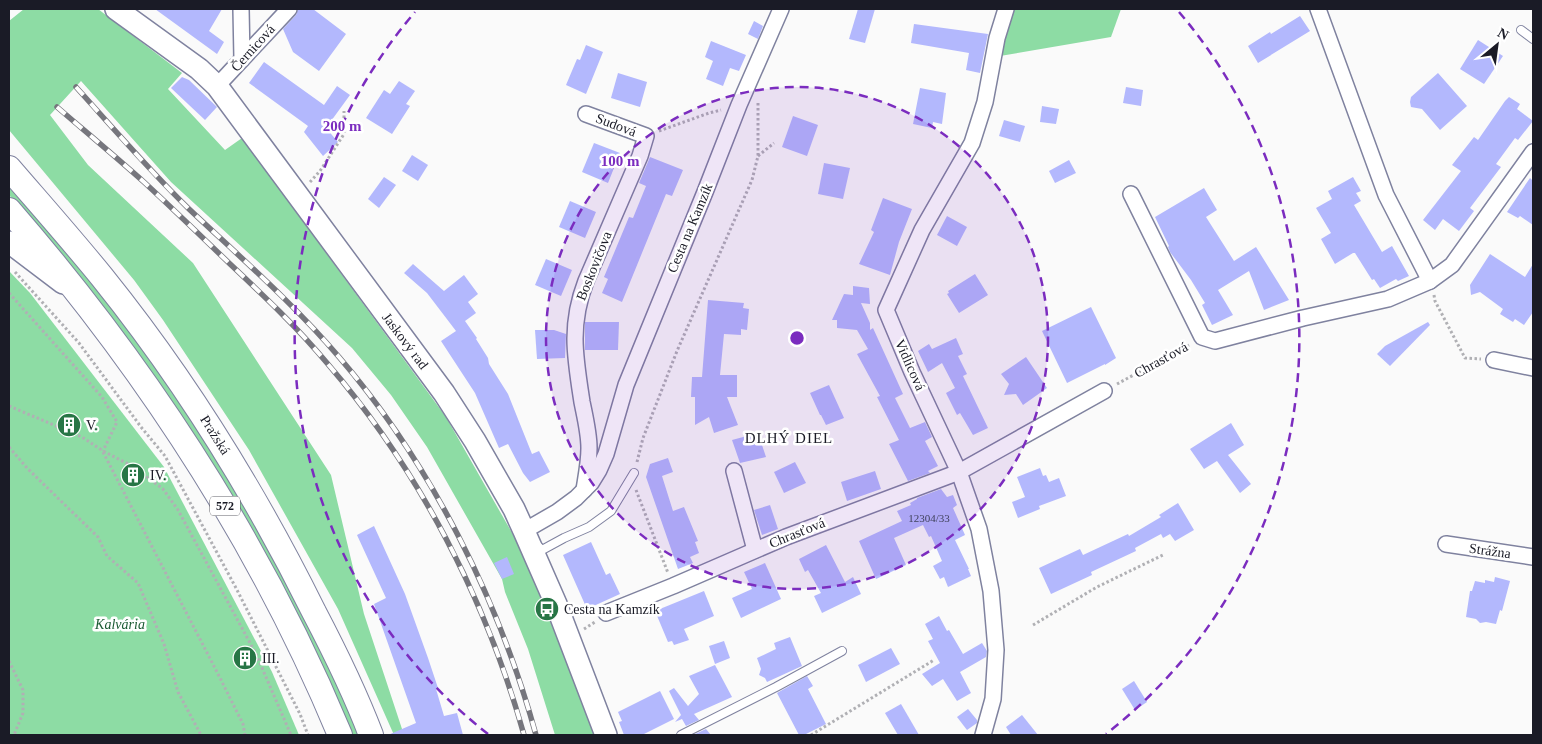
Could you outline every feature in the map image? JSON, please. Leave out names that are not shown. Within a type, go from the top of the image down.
[{"type":"main road","name":"Pražská","points":[[9,168],[102,277],[168,364],[203,416],[275,535],[337,657],[372,735]]},
{"type":"main road","name":"Pražská","points":[[9,210],[116,342],[178,430],[217,492],[278,601],[340,735]]},
{"type":"street","name":"Jaskový rad","points":[[116,9],[199,69],[217,86],[444,393],[475,441],[514,509],[556,604],[606,735]]},
{"type":"street","points":[[241,9],[242,59]]},
{"type":"street","name":"Černicová","points":[[217,86],[289,9]]},
{"type":"street","name":"Cesta na Kamzík","points":[[524,531],[557,512],[584,490],[599,470],[606,454],[626,384],[712,176],[742,98],[781,9]]},
{"type":"street","name":"Vidlicová","points":[[983,735],[993,699],[996,650],[994,588],[979,528],[960,472],[912,372],[886,310],[922,230],[972,143],[985,102],[997,38],[1006,9]]},
{"type":"street","points":[[1318,9],[1386,195],[1430,281]]},
{"type":"street","name":"Sudová","points":[[586,114],[646,136]]},
{"type":"street","name":"Boskovičova","points":[[584,490],[589,449],[577,369],[574,334],[576,315],[579,299],[640,156],[646,136]]},
{"type":"street","name":"Chrasťová","points":[[1202,337],[1215,341],[1303,318],[1388,299],[1430,281],[1452,265],[1533,152]]},
{"type":"street","points":[[1131,194],[1202,337]]},
{"type":"street","points":[[9,242],[80,296]]},
{"type":"street","points":[[1494,360],[1533,368]]},
{"type":"street","name":"Chrasťová","points":[[606,613],[804,530],[960,472],[1104,391]]},
{"type":"street","name":"Chrasťová","points":[[734,471],[755,550]]},
{"type":"street","name":"Strážna","points":[[1446,544],[1533,557]]},
{"type":"lane","points":[[1521,30],[1533,39]]},
{"type":"lane","points":[[524,531],[542,550],[589,527],[611,511],[634,473]]},
{"type":"lane","points":[[681,735],[842,651]]},
{"type":"path","points":[[673,586],[636,490],[634,473],[643,438],[677,351],[752,180],[758,156],[758,98]]},
{"type":"path","points":[[307,185],[320,171],[344,134],[344,111]]},
{"type":"path","points":[[646,136],[709,113]]},
{"type":"path","points":[[758,156],[774,143]]},
{"type":"path","points":[[9,266],[79,343],[141,427],[165,456],[236,588],[300,714],[308,735]]},
{"type":"path","points":[[1430,281],[1435,300],[1464,358]]},
{"type":"path","points":[[9,293],[102,397],[117,422],[103,451]]},
{"type":"path","name":"Chrasťová","points":[[1104,391],[1202,337]]},
{"type":"path","points":[[9,406],[82,437],[103,451],[132,466],[163,489],[178,510],[256,654],[292,735]]},
{"type":"path","points":[[9,447],[27,468],[98,537],[107,556],[138,583],[164,644],[178,692],[201,735]]},
{"type":"path","points":[[103,451],[243,724],[245,735]]},
{"type":"path","points":[[1034,625],[1097,587],[1165,554]]},
{"type":"path","points":[[811,735],[934,660]]},
{"type":"path","points":[[9,661],[23,690],[23,713],[14,735]]},
{"type":"green space","points":[[24,9],[98,9],[182,73],[168,89],[225,150],[242,138],[446,417],[525,557],[595,735],[555,735],[528,649],[505,592],[502,579],[427,447],[391,395],[352,348],[171,182],[81,81],[50,115],[88,165],[193,263],[331,475],[364,614],[404,735],[394,735],[338,609],[249,450],[163,320],[134,280],[9,130],[9,21]]},
{"type":"green space","points":[[1006,9],[1121,9],[1111,37],[1000,56]]},
{"type":"green space","points":[[9,183],[86,274],[154,364],[219,460],[313,629],[359,735],[350,735],[305,633],[17,204],[9,195]]},
{"type":"green space","name":"Kalvária","points":[[9,271],[30,293],[164,467],[272,672],[299,735],[9,735]]},
{"type":"building","points":[[155,9],[222,9],[209,31],[224,42],[217,54]]},
{"type":"building","points":[[298,9],[313,9],[346,34],[319,71],[293,52],[283,29],[296,15]]},
{"type":"building","points":[[858,9],[875,9],[865,43],[849,39]]},
{"type":"building","points":[[1300,16],[1310,31],[1258,63],[1248,46]]},
{"type":"building","points":[[754,21],[763,26],[758,39],[748,34]]},
{"type":"building","points":[[914,24],[988,34],[980,73],[966,70],[969,53],[911,43]]},
{"type":"building","points":[[1478,40],[1503,56],[1484,84],[1460,69]]},
{"type":"building","points":[[711,41],[746,55],[739,71],[730,68],[723,86],[706,79],[713,61],[705,57]]},
{"type":"building","points":[[586,45],[603,52],[586,94],[566,85],[577,59],[580,60]]},
{"type":"building","points":[[264,62],[324,105],[337,86],[350,95],[326,128],[338,142],[323,156],[304,132],[308,126],[249,83]]},
{"type":"building","points":[[618,73],[647,82],[640,107],[611,98]]},
{"type":"building","points":[[1438,73],[1467,106],[1440,130],[1422,109],[1411,107],[1410,102],[1411,97]]},
{"type":"building","points":[[182,77],[189,80],[217,107],[205,120],[171,88]]},
{"type":"building","points":[[399,81],[415,91],[406,104],[410,106],[392,134],[366,118],[384,90],[390,94]]},
{"type":"building","points":[[1126,87],[1143,90],[1141,106],[1123,103]]},
{"type":"building","points":[[920,88],[946,93],[942,124],[933,122],[932,128],[913,124]]},
{"type":"building","points":[[1509,97],[1520,104],[1517,109],[1533,121],[1518,140],[1515,138],[1496,164],[1501,167],[1470,208],[1474,211],[1459,231],[1443,219],[1435,230],[1423,220],[1461,171],[1452,165],[1474,137],[1478,140]]},
{"type":"building","points":[[1042,106],[1059,109],[1056,124],[1040,122]]},
{"type":"building","points":[[793,116],[818,125],[807,156],[782,147]]},
{"type":"building","points":[[1004,120],[1025,126],[1020,142],[999,136]]},
{"type":"building","points":[[594,143],[620,153],[608,183],[582,172]]},
{"type":"building","points":[[412,155],[428,165],[418,181],[402,171]]},
{"type":"building","points":[[650,157],[683,170],[672,196],[666,194],[622,302],[602,293],[608,279],[604,277],[629,217],[633,218],[646,186],[639,183]]},
{"type":"building","points":[[1069,160],[1076,173],[1055,183],[1049,171]]},
{"type":"building","points":[[824,163],[850,168],[843,199],[818,194]]},
{"type":"building","points":[[384,177],[396,185],[379,208],[368,199]]},
{"type":"building","points":[[1353,177],[1361,191],[1356,193],[1361,201],[1354,205],[1382,252],[1392,246],[1409,276],[1398,281],[1396,279],[1380,288],[1374,279],[1372,280],[1355,253],[1335,264],[1321,239],[1331,233],[1316,208],[1332,199],[1328,191]]},
{"type":"building","points":[[1533,177],[1533,225],[1520,216],[1518,218],[1507,212],[1530,178],[1532,180]]},
{"type":"building","points":[[1204,188],[1217,210],[1206,217],[1234,261],[1256,247],[1289,300],[1264,310],[1249,271],[1218,290],[1233,315],[1212,325],[1202,305],[1205,303],[1170,252],[1155,217]]},
{"type":"building","points":[[883,198],[912,209],[899,242],[890,275],[859,264],[874,232],[871,230]]},
{"type":"building","points":[[570,201],[596,212],[585,238],[559,227]]},
{"type":"building","points":[[947,216],[967,227],[957,246],[937,235]]},
{"type":"building","points":[[1490,254],[1525,277],[1533,264],[1533,312],[1524,325],[1515,319],[1513,322],[1500,314],[1503,309],[1480,292],[1471,295],[1470,285]]},
{"type":"building","points":[[546,259],[572,270],[561,296],[535,285]]},
{"type":"building","points":[[413,264],[444,291],[464,275],[478,294],[468,302],[476,313],[465,321],[477,338],[488,358],[489,364],[508,394],[532,454],[539,451],[550,472],[530,482],[523,473],[508,444],[499,448],[475,393],[441,341],[456,331],[427,293],[404,273]]},
{"type":"building","points":[[975,274],[988,295],[959,313],[947,294],[949,293],[948,291]]},
{"type":"building","points":[[853,286],[869,288],[870,304],[861,303],[870,323],[870,330],[873,328],[903,394],[895,398],[910,428],[925,422],[932,437],[925,441],[938,466],[928,471],[930,473],[908,481],[889,444],[899,440],[877,397],[880,396],[857,354],[868,349],[857,330],[837,328],[837,320],[832,320],[844,294],[853,295]]},
{"type":"building","points":[[708,300],[744,303],[743,308],[749,309],[747,330],[741,329],[741,335],[724,334],[720,375],[737,375],[737,397],[727,397],[738,425],[714,433],[709,417],[695,425],[695,397],[691,397],[692,377],[702,377]]},
{"type":"building","points":[[1091,307],[1116,358],[1067,383],[1042,331]]},
{"type":"building","points":[[585,322],[619,322],[618,350],[585,350]]},
{"type":"building","points":[[1428,322],[1430,325],[1390,366],[1377,354],[1385,346]]},
{"type":"building","points":[[535,330],[554,330],[566,334],[565,358],[537,359]]},
{"type":"building","points":[[956,338],[963,354],[958,356],[967,374],[963,376],[988,428],[973,435],[960,413],[957,415],[946,393],[955,388],[942,363],[928,372],[918,351],[929,344],[932,349]]},
{"type":"building","points":[[1026,357],[1047,388],[1023,405],[1016,394],[1004,395],[1009,384],[1001,374]]},
{"type":"building","points":[[829,385],[844,418],[826,425],[810,393]]},
{"type":"building","points":[[1231,423],[1244,445],[1228,455],[1251,484],[1240,493],[1217,461],[1204,469],[1190,449]]},
{"type":"building","points":[[758,433],[766,457],[740,463],[732,440]]},
{"type":"building","points":[[668,458],[673,472],[662,476],[673,511],[684,507],[698,541],[695,542],[699,553],[690,557],[693,563],[678,569],[646,477],[650,464]]},
{"type":"building","points":[[795,462],[806,483],[784,493],[774,472]]},
{"type":"building","points":[[1040,468],[1043,476],[1046,475],[1049,482],[1059,478],[1066,496],[1039,506],[1040,509],[1018,518],[1012,502],[1025,497],[1017,477]]},
{"type":"building","points":[[875,471],[881,489],[847,501],[841,482]]},
{"type":"building","points":[[941,489],[947,497],[953,495],[957,505],[953,508],[965,535],[955,540],[971,576],[948,587],[944,577],[940,579],[933,566],[942,561],[931,536],[929,537],[923,525],[894,538],[906,565],[876,579],[859,541],[902,521],[897,511],[911,505],[910,503],[917,498]]},
{"type":"building","points":[[1178,503],[1194,530],[1175,541],[1170,534],[1163,538],[1161,534],[1135,548],[1136,551],[1091,572],[1092,575],[1051,594],[1039,568],[1080,549],[1083,555],[1128,534],[1129,536],[1161,517],[1159,515]]},
{"type":"building","points":[[770,505],[778,529],[762,535],[754,510]]},
{"type":"building","points":[[374,526],[405,594],[438,688],[436,689],[444,716],[457,713],[463,735],[388,735],[416,723],[374,604],[386,598],[357,535]]},
{"type":"building","points":[[591,542],[606,575],[610,573],[620,594],[587,609],[563,555]]},
{"type":"building","points":[[826,545],[845,582],[853,577],[861,594],[822,613],[814,596],[821,593],[808,570],[805,572],[799,559]]},
{"type":"building","points":[[507,557],[514,574],[502,579],[494,563]]},
{"type":"building","points":[[765,563],[781,599],[741,618],[732,598],[752,589],[744,572]]},
{"type":"building","points":[[1495,577],[1510,581],[1502,611],[1500,610],[1496,624],[1480,623],[1476,619],[1466,617],[1470,591],[1472,591],[1475,581],[1485,583],[1485,580],[1494,582]]},
{"type":"building","points":[[704,591],[714,616],[684,629],[689,640],[674,645],[672,641],[668,642],[655,611]]},
{"type":"building","points":[[939,616],[963,654],[982,643],[987,651],[986,657],[960,672],[971,693],[957,701],[943,679],[932,686],[922,674],[940,663],[928,641],[933,639],[925,624]]},
{"type":"building","points":[[790,637],[802,666],[767,682],[765,678],[759,675],[761,669],[757,658],[776,649],[774,643]]},
{"type":"building","points":[[724,641],[730,658],[715,664],[709,646]]},
{"type":"building","points":[[891,648],[900,664],[866,682],[858,665]]},
{"type":"building","points":[[715,665],[732,697],[694,714],[699,720],[686,726],[682,719],[675,722],[681,715],[669,691],[674,688],[688,706],[699,694],[689,676]]},
{"type":"building","points":[[807,676],[813,686],[808,689],[826,724],[804,735],[799,735],[777,693]]},
{"type":"building","points":[[1134,681],[1147,702],[1135,710],[1122,689]]},
{"type":"building","points":[[660,691],[674,719],[642,735],[624,735],[619,722],[622,721],[618,712]]},
{"type":"building","points":[[901,704],[919,735],[898,735],[885,713]]},
{"type":"building","points":[[968,709],[977,720],[977,723],[967,730],[957,717]]},
{"type":"building","points":[[1022,715],[1038,735],[1011,735],[1006,727]]},
{"type":"building","points":[[706,729],[711,735],[693,735]]},
{"type":"railway","points":[[76,87],[174,194],[303,318],[339,357],[372,398],[432,488],[482,584],[521,684],[536,735]]},
{"type":"railway","points":[[57,107],[145,183],[267,299],[316,350],[360,404],[420,492],[446,538],[490,635],[524,735]]},
{"type":"place","name":"V.","points":[[69,425]]},
{"type":"place","name":"IV.","points":[[133,475]]},
{"type":"place","name":"Cesta na Kamzík","points":[[547,609]]},
{"type":"place","name":"III.","points":[[245,658]]},
{"type":"district","name":"DLHÝ DIEL","points":[[789,438]]}]
